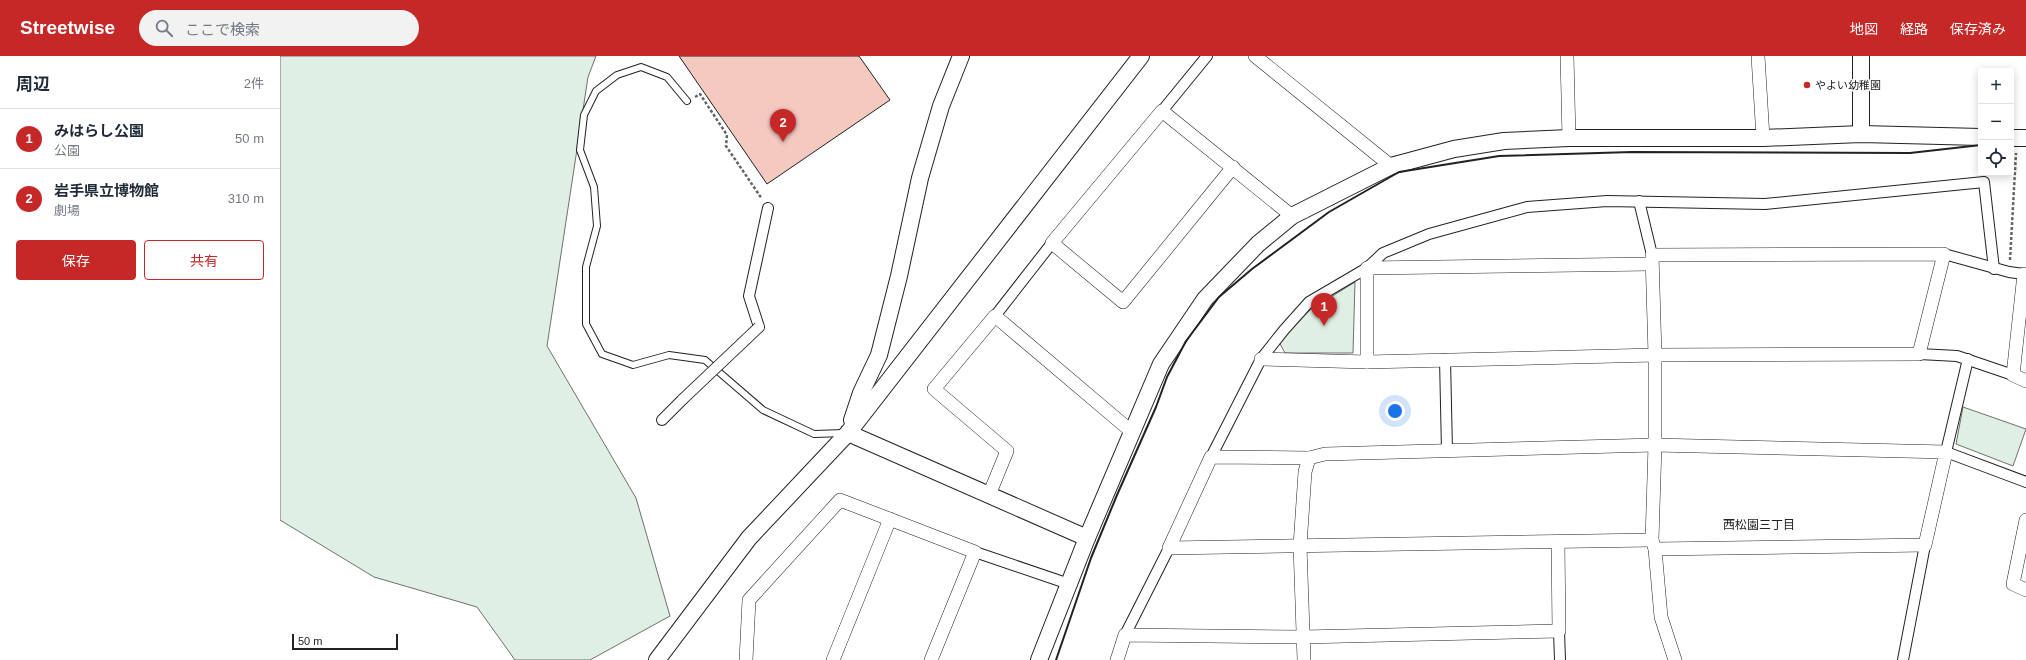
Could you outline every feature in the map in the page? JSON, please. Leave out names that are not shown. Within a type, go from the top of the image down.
[{"type":"street","points":[[848,432],[861,393],[879,355],[899,276],[920,178],[941,106],[961,56]]},
{"type":"street","points":[[657,660],[749,538],[848,432],[1141,56]]},
{"type":"street","points":[[989,495],[1007,451],[934,389],[995,316],[1052,243],[1207,56]]},
{"type":"street","points":[[1255,56],[1391,166]]},
{"type":"street","points":[[1567,56],[1569,138]]},
{"type":"street","points":[[1758,56],[1763,138]]},
{"type":"street","points":[[1861,56],[1861,134]]},
{"type":"street","points":[[1162,111],[1292,216]]},
{"type":"street","points":[[1039,660],[1087,538],[1161,364],[1205,299],[1258,244],[1292,216],[1391,166],[1461,148],[1504,141],[1569,138],[1763,138],[1861,134],[1978,137]]},
{"type":"street","points":[[1052,243],[1123,302],[1233,168]]},
{"type":"street","points":[[1117,660],[1125,635],[1169,548],[1211,457],[1262,358],[1309,302],[1345,279],[1367,268],[1383,253],[1429,234],[1527,207],[1607,201],[1765,204],[1984,182],[1994,268]]},
{"type":"street","points":[[1639,202],[1652,259],[1655,355],[1653,545],[1661,617],[1675,660]]},
{"type":"street","points":[[662,420],[759,327],[749,296],[768,208]]},
{"type":"street","points":[[1919,354],[1944,254]]},
{"type":"street","points":[[1367,268],[1652,259],[1944,254],[2009,272],[2025,274],[2013,375]]},
{"type":"street","points":[[1367,268],[1367,362]]},
{"type":"street","points":[[995,316],[1132,432]]},
{"type":"street","points":[[1262,358],[1367,362],[1655,355],[1919,354],[1957,356],[2013,375],[2026,381]]},
{"type":"street","points":[[1445,359],[1447,451]]},
{"type":"street","points":[[1903,660],[1925,545],[1968,359]]},
{"type":"street","points":[[848,432],[1087,538]]},
{"type":"street","points":[[1211,457],[1309,458],[1325,454],[1655,446],[1946,452],[2026,482]]},
{"type":"street","points":[[1304,660],[1300,546],[1305,472],[1309,458]]},
{"type":"street","points":[[746,660],[749,600],[840,500],[975,552],[1069,584]]},
{"type":"street","points":[[833,660],[890,519]]},
{"type":"street","points":[[2026,520],[2013,584],[2026,590]]},
{"type":"street","points":[[1169,548],[1558,543],[1653,545],[1925,545]]},
{"type":"street","points":[[1558,543],[1560,660]]},
{"type":"street","points":[[931,660],[975,552]]},
{"type":"street","points":[[1125,635],[1303,637],[1559,631]]},
{"type":"lane","points":[[688,101],[667,77],[641,67],[617,75],[596,91],[584,115],[580,150],[594,187],[597,226],[586,267],[586,324],[602,354],[632,365],[669,355],[705,360],[763,410],[784,421],[814,434],[848,432]]},
{"type":"path","points":[[688,101],[700,94],[726,135],[726,146],[768,208]]},
{"type":"path","points":[[2009,272],[2018,138]]},
{"type":"green space","points":[[280,56],[596,56],[588,77],[547,346],[636,498],[670,616],[590,660],[515,660],[477,607],[374,577],[280,520]]},
{"type":"green space","points":[[1355,282],[1353,353],[1285,353],[1279,342],[1310,310]]},
{"type":"green space","points":[[1963,407],[2026,429],[2013,466],[1956,444]]},
{"type":"building","points":[[679,56],[859,56],[890,100],[767,184]]},
{"type":"wall","points":[[1056,660],[1091,558],[1156,407],[1167,377],[1186,341],[1219,297],[1252,269],[1329,212],[1399,172],[1499,156],[1632,152],[1910,153],[1978,145]]},
{"type":"place","name":"やよい幼稚園","points":[[1807,85]]},
{"type":"place","name":"岩手県立博物館","points":[[783,142]]},
{"type":"place","name":"みはらし公園","points":[[1324,326]]},
{"type":"district","name":"西松園三丁目","points":[[1759,525]]}]
